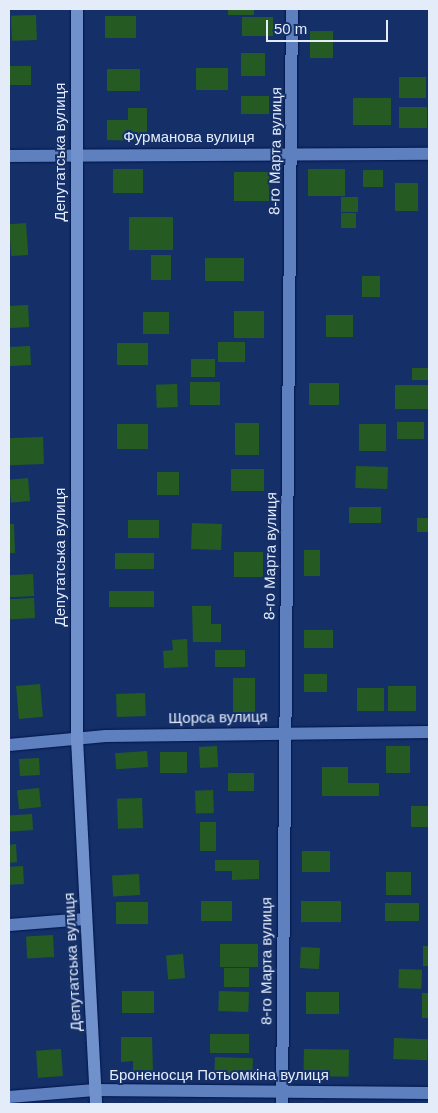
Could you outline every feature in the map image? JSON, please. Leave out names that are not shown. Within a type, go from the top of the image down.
[{"type":"street","name":"Депутатська вулиця","points":[[77,9],[77,739],[96,1104]]},
{"type":"street","name":"8-го Марта вулиця","points":[[282,1098],[292,9]]},
{"type":"street","name":"Фурманова вулиця","points":[[9,156],[291,153],[429,154]]},
{"type":"street","name":"Щорса вулиця","points":[[9,745],[77,739],[284,732],[429,732]]},
{"type":"street","points":[[9,925],[86,919]]},
{"type":"street","name":"Броненосця Потьомкіна вулиця","points":[[9,1097],[95,1090],[282,1098],[429,1093]]},
{"type":"building","points":[[228,9],[254,9],[254,15],[228,15]]},
{"type":"building","points":[[36,15],[37,40],[12,41],[11,16]]},
{"type":"building","points":[[105,16],[136,16],[136,38],[105,38]]},
{"type":"building","points":[[242,17],[273,17],[273,36],[242,36]]},
{"type":"building","points":[[310,31],[333,31],[333,58],[310,58]]},
{"type":"building","points":[[241,53],[265,53],[265,76],[241,76]]},
{"type":"building","points":[[9,66],[31,66],[31,85],[9,85]]},
{"type":"building","points":[[196,68],[228,68],[228,90],[196,90]]},
{"type":"building","points":[[107,69],[140,69],[140,91],[107,91]]},
{"type":"building","points":[[399,77],[426,77],[426,98],[399,98]]},
{"type":"building","points":[[241,96],[269,96],[269,114],[241,114]]},
{"type":"building","points":[[353,98],[391,98],[391,125],[353,125]]},
{"type":"building","points":[[399,107],[427,107],[427,128],[399,128]]},
{"type":"building","points":[[128,108],[147,108],[147,141],[107,140],[107,120],[128,120]]},
{"type":"building","points":[[113,169],[143,169],[143,193],[113,193]]},
{"type":"building","points":[[308,169],[345,169],[345,196],[308,196]]},
{"type":"building","points":[[363,170],[383,170],[383,187],[363,187]]},
{"type":"building","points":[[234,172],[269,172],[269,201],[234,201]]},
{"type":"building","points":[[395,183],[418,183],[418,211],[395,211]]},
{"type":"building","points":[[341,197],[358,197],[358,212],[341,212]]},
{"type":"building","points":[[341,213],[356,213],[356,228],[341,228]]},
{"type":"building","points":[[129,217],[173,217],[173,250],[129,250]]},
{"type":"building","points":[[26,223],[28,255],[11,256],[9,224]]},
{"type":"building","points":[[151,255],[171,255],[171,280],[151,280]]},
{"type":"building","points":[[205,258],[244,258],[244,281],[205,281]]},
{"type":"building","points":[[362,276],[380,276],[380,297],[362,297]]},
{"type":"building","points":[[28,305],[29,327],[10,328],[9,306]]},
{"type":"building","points":[[234,311],[264,311],[264,338],[234,338]]},
{"type":"building","points":[[143,312],[169,312],[169,334],[143,334]]},
{"type":"building","points":[[326,315],[353,315],[353,337],[326,337]]},
{"type":"building","points":[[218,342],[245,342],[245,362],[218,362]]},
{"type":"building","points":[[117,343],[148,343],[148,365],[117,365]]},
{"type":"building","points":[[30,346],[31,365],[10,366],[9,347]]},
{"type":"building","points":[[191,359],[215,359],[215,377],[191,377]]},
{"type":"building","points":[[412,368],[429,368],[429,380],[412,380]]},
{"type":"building","points":[[190,382],[220,382],[220,405],[190,405]]},
{"type":"building","points":[[309,383],[339,383],[339,405],[309,405]]},
{"type":"building","points":[[177,384],[178,407],[157,408],[156,385]]},
{"type":"building","points":[[395,385],[429,385],[429,409],[395,409]]},
{"type":"building","points":[[397,422],[424,422],[424,439],[397,439]]},
{"type":"building","points":[[235,423],[259,423],[259,455],[235,455]]},
{"type":"building","points":[[117,424],[148,424],[148,449],[117,449]]},
{"type":"building","points":[[359,424],[386,424],[386,451],[359,451]]},
{"type":"building","points":[[43,437],[44,464],[10,465],[9,438]]},
{"type":"building","points":[[356,466],[388,467],[387,489],[355,488]]},
{"type":"building","points":[[231,469],[264,469],[264,491],[231,491]]},
{"type":"building","points":[[157,472],[179,472],[179,495],[157,495]]},
{"type":"building","points":[[28,478],[30,501],[11,503],[9,480]]},
{"type":"building","points":[[349,507],[381,507],[381,523],[349,523]]},
{"type":"building","points":[[417,518],[429,518],[429,532],[417,532]]},
{"type":"building","points":[[128,520],[159,520],[159,538],[128,538]]},
{"type":"building","points":[[192,523],[222,524],[221,550],[191,549]]},
{"type":"building","points":[[9,524],[14,524],[15,553],[9,553]]},
{"type":"building","points":[[304,550],[320,550],[320,576],[304,576]]},
{"type":"building","points":[[234,552],[263,552],[263,577],[234,577]]},
{"type":"building","points":[[115,553],[154,553],[154,569],[115,569]]},
{"type":"building","points":[[33,574],[34,596],[10,597],[9,575]]},
{"type":"building","points":[[109,591],[154,591],[154,607],[109,607]]},
{"type":"building","points":[[34,598],[35,618],[10,619],[9,599]]},
{"type":"building","points":[[192,606],[211,606],[211,624],[221,624],[221,642],[193,642]]},
{"type":"building","points":[[304,630],[333,630],[333,648],[304,648]]},
{"type":"building","points":[[187,639],[188,667],[164,668],[163,651],[173,650],[172,640]]},
{"type":"building","points":[[215,650],[245,650],[245,667],[215,667]]},
{"type":"building","points":[[304,674],[327,674],[327,692],[304,692]]},
{"type":"building","points":[[233,678],[255,678],[255,714],[233,714]]},
{"type":"building","points":[[40,684],[43,717],[19,719],[16,686]]},
{"type":"building","points":[[388,686],[416,686],[416,711],[388,711]]},
{"type":"building","points":[[357,688],[384,688],[384,711],[357,711]]},
{"type":"building","points":[[145,693],[146,716],[117,717],[116,694]]},
{"type":"building","points":[[217,746],[218,767],[200,768],[199,747]]},
{"type":"building","points":[[386,746],[410,746],[410,773],[386,773]]},
{"type":"building","points":[[147,751],[148,767],[116,769],[115,753]]},
{"type":"building","points":[[160,752],[187,752],[187,773],[160,773]]},
{"type":"building","points":[[39,758],[40,775],[20,776],[19,759]]},
{"type":"building","points":[[322,767],[348,767],[348,783],[379,783],[379,796],[322,796]]},
{"type":"building","points":[[228,773],[254,773],[254,791],[228,791]]},
{"type":"building","points":[[39,788],[41,807],[19,809],[17,790]]},
{"type":"building","points":[[213,790],[214,813],[196,814],[195,791]]},
{"type":"building","points":[[142,798],[143,828],[118,829],[117,799]]},
{"type":"building","points":[[411,806],[429,806],[429,827],[411,827]]},
{"type":"building","points":[[32,814],[33,830],[10,832],[9,816]]},
{"type":"building","points":[[200,822],[216,822],[216,851],[200,851]]},
{"type":"building","points":[[16,844],[17,862],[9,863],[9,845]]},
{"type":"building","points":[[302,851],[330,851],[330,872],[302,872]]},
{"type":"building","points":[[215,860],[259,860],[259,879],[232,880],[232,871],[215,871]]},
{"type":"building","points":[[23,866],[24,884],[10,885],[9,867]]},
{"type":"building","points":[[386,872],[411,872],[411,895],[386,895]]},
{"type":"building","points":[[139,874],[140,895],[113,896],[112,875]]},
{"type":"building","points":[[201,901],[232,901],[232,921],[201,921]]},
{"type":"building","points":[[301,901],[341,901],[341,922],[301,922]]},
{"type":"building","points":[[116,902],[148,902],[148,924],[116,924]]},
{"type":"building","points":[[385,903],[419,903],[419,921],[385,921]]},
{"type":"building","points":[[53,935],[54,957],[27,958],[26,936]]},
{"type":"building","points":[[220,944],[258,944],[258,967],[220,967]]},
{"type":"building","points":[[423,946],[429,946],[429,966],[423,966]]},
{"type":"building","points":[[301,947],[320,948],[319,969],[300,968]]},
{"type":"building","points":[[183,954],[185,978],[168,979],[166,955]]},
{"type":"building","points":[[224,968],[249,968],[249,987],[224,987]]},
{"type":"building","points":[[399,969],[422,970],[421,989],[398,988]]},
{"type":"building","points":[[122,991],[154,991],[154,1013],[122,1013]]},
{"type":"building","points":[[219,991],[249,992],[248,1012],[218,1011]]},
{"type":"building","points":[[306,992],[339,992],[339,1014],[306,1014]]},
{"type":"building","points":[[422,993],[429,993],[429,1018],[422,1018]]},
{"type":"building","points":[[210,1034],[249,1034],[249,1053],[210,1053]]},
{"type":"building","points":[[121,1037],[152,1037],[153,1071],[133,1072],[133,1061],[121,1062]]},
{"type":"building","points":[[394,1038],[428,1039],[427,1060],[393,1059]]},
{"type":"building","points":[[61,1049],[63,1076],[38,1078],[36,1051]]},
{"type":"building","points":[[304,1049],[349,1050],[349,1077],[304,1076]]},
{"type":"building","points":[[215,1057],[253,1058],[252,1080],[214,1079]]}]
